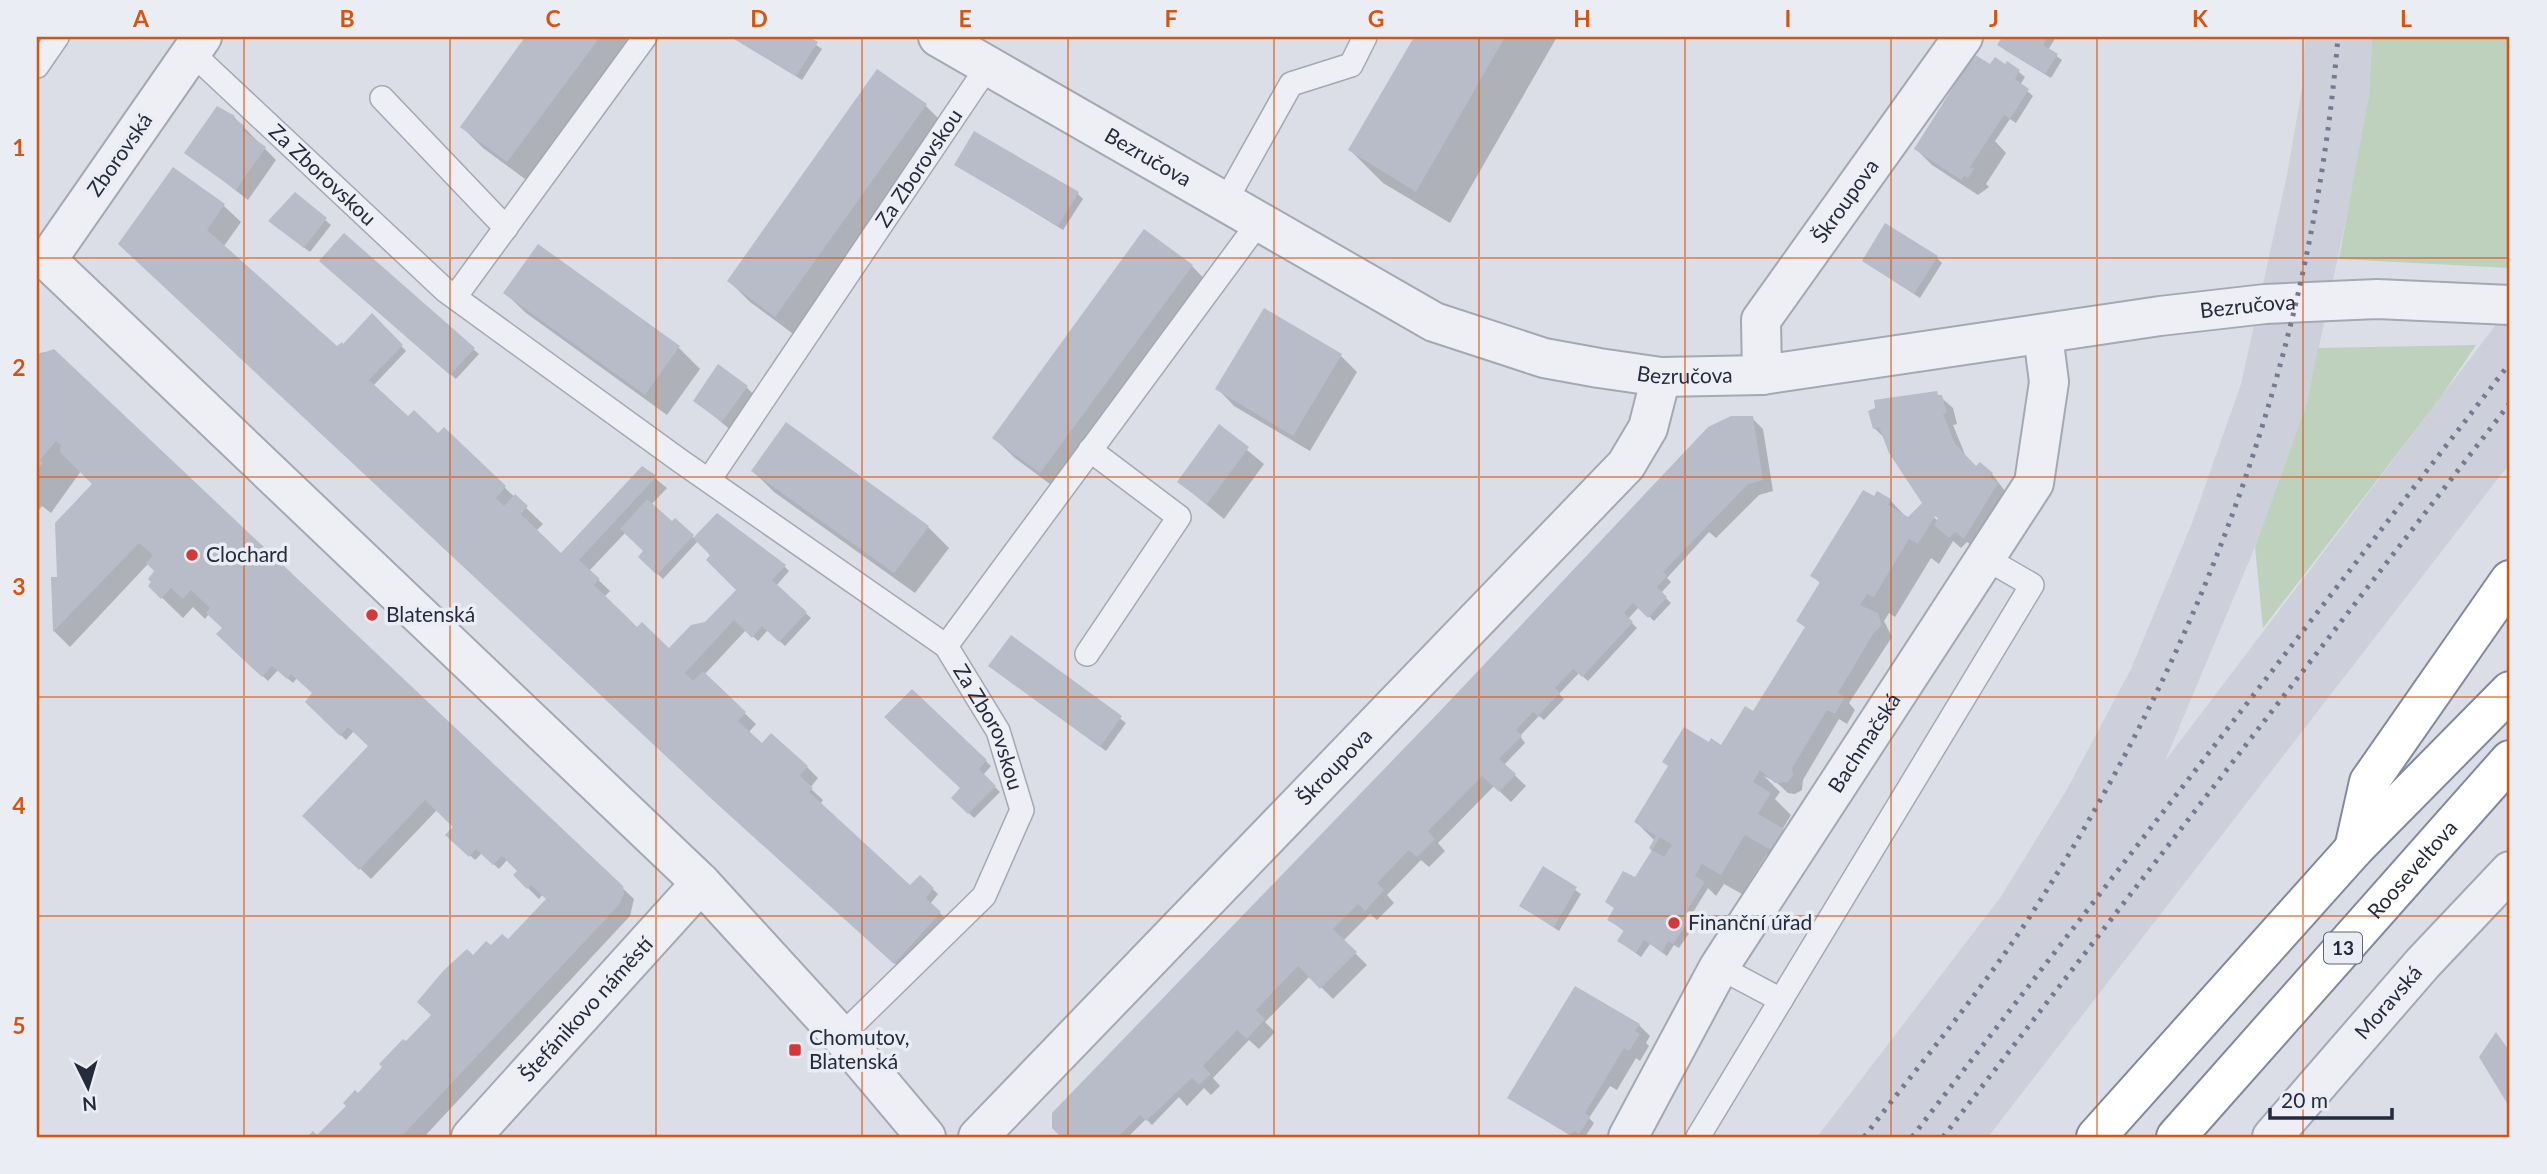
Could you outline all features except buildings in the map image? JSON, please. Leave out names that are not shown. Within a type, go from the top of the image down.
[{"type":"highway","points":[[2354,849],[2369,782],[2510,580]]},
{"type":"highway","points":[[2096,1137],[2354,849],[2510,691]]},
{"type":"highway","name":"Rooseveltova","points":[[2176,1137],[2510,760]]},
{"type":"street","name":"Bezručova","points":[[938,37],[1434,322],[1545,358],[1661,377],[1762,374],[2160,316],[2265,304],[2377,299],[2510,305]]},
{"type":"street","name":"Škroupova","points":[[1762,374],[1761,320],[1963,37]]},
{"type":"street","name":"Zborovská","points":[[40,261],[197,44]]},
{"type":"street","points":[[40,261],[701,883],[841,1036],[926,1137]]},
{"type":"street","name":"Bachmačská","points":[[1628,1137],[1719,967],[2034,483],[2049,382],[2043,335]]},
{"type":"street","name":"Škroupova","points":[[978,1137],[1626,465],[1648,428],[1661,377]]},
{"type":"street","name":"Moravská","points":[[2272,1137],[2423,963],[2510,871]]},
{"type":"street","name":"Štefánikovo náměstí","points":[[471,1137],[701,883]]},
{"type":"lane","points":[[37,66],[57,37]]},
{"type":"lane","points":[[455,297],[645,37]]},
{"type":"lane","points":[[1225,202],[1291,84],[1351,65],[1365,37]]},
{"type":"lane","name":"Za Zborovskou","points":[[197,44],[455,297],[946,646],[998,732],[1022,810],[984,896],[841,1036]]},
{"type":"lane","name":"Za Zborovskou","points":[[709,480],[988,66]]},
{"type":"lane","points":[[382,98],[506,228]]},
{"type":"lane","points":[[946,646],[1259,222]]},
{"type":"lane","points":[[1087,654],[1179,517],[1090,450]]},
{"type":"lane","points":[[1698,1137],[2032,585],[1987,559]]},
{"type":"lane","points":[[1719,967],[1781,1000]]},
{"type":"shaded area","points":[[2305,37],[2372,37],[2369,95],[2354,182],[2307,403],[2255,547],[2165,761],[2510,306],[2510,463],[1988,1137],[1817,1137],[2000,898],[2066,791],[2131,669],[2192,523],[2241,384],[2287,175],[2302,88]]},
{"type":"green space","points":[[2372,37],[2510,37],[2510,268],[2339,259],[2369,95]]},
{"type":"green space","points":[[2476,345],[2441,397],[2263,628],[2255,547],[2307,403],[2318,348]]},
{"type":"railway","points":[[1864,1137],[1974,995],[2036,907],[2097,806],[2151,703],[2199,598],[2241,490],[2276,380],[2304,268],[2325,154],[2338,37]]},
{"type":"railway","points":[[1912,1137],[2510,363]]},
{"type":"railway","points":[[1943,1137],[2510,403]]},
{"type":"place","name":"Clochard","points":[[192,555]]},
{"type":"place","name":"Blatenská","points":[[372,615]]},
{"type":"place","name":"Finanční úřad","points":[[1674,923]]},
{"type":"place","name":"Chomutov, Blatenská","points":[[795,1050]]}]
